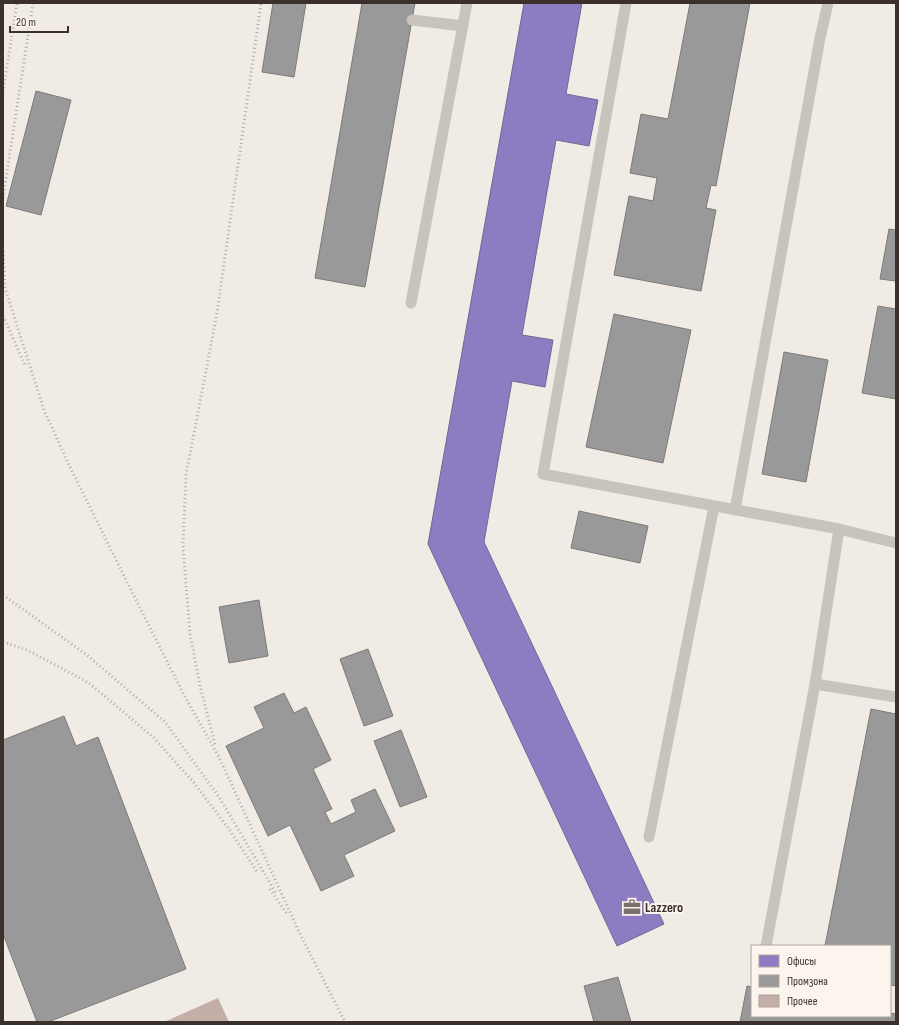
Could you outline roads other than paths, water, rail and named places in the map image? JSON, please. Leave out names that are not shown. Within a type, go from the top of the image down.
[{"type":"lane","points":[[410,303],[467,3]]},
{"type":"lane","points":[[626,3],[543,474],[839,529],[896,543]]},
{"type":"lane","points":[[735,510],[820,38],[828,3]]},
{"type":"lane","points":[[412,20],[463,26]]},
{"type":"lane","points":[[649,837],[714,506]]},
{"type":"lane","points":[[766,945],[815,684],[839,529]]},
{"type":"lane","points":[[815,684],[896,697]]},
{"type":"railway","points":[[3,92],[17,3]]},
{"type":"railway","points":[[3,198],[33,3]]},
{"type":"railway","points":[[215,744],[200,686],[190,634],[183,546],[186,475],[217,313],[261,3]]},
{"type":"railway","points":[[3,251],[5,288],[44,410],[69,465],[131,590],[184,695],[219,757],[300,934],[345,1022]]},
{"type":"railway","points":[[3,316],[25,365]]},
{"type":"railway","points":[[3,595],[87,655],[165,722],[219,797],[276,893]]},
{"type":"railway","points":[[3,642],[27,650],[89,683],[154,738],[194,783],[229,829],[258,873]]},
{"type":"railway","points":[[270,889],[287,914]]},
{"type":"place","name":"Lazzero","points":[[632,907]]}]
